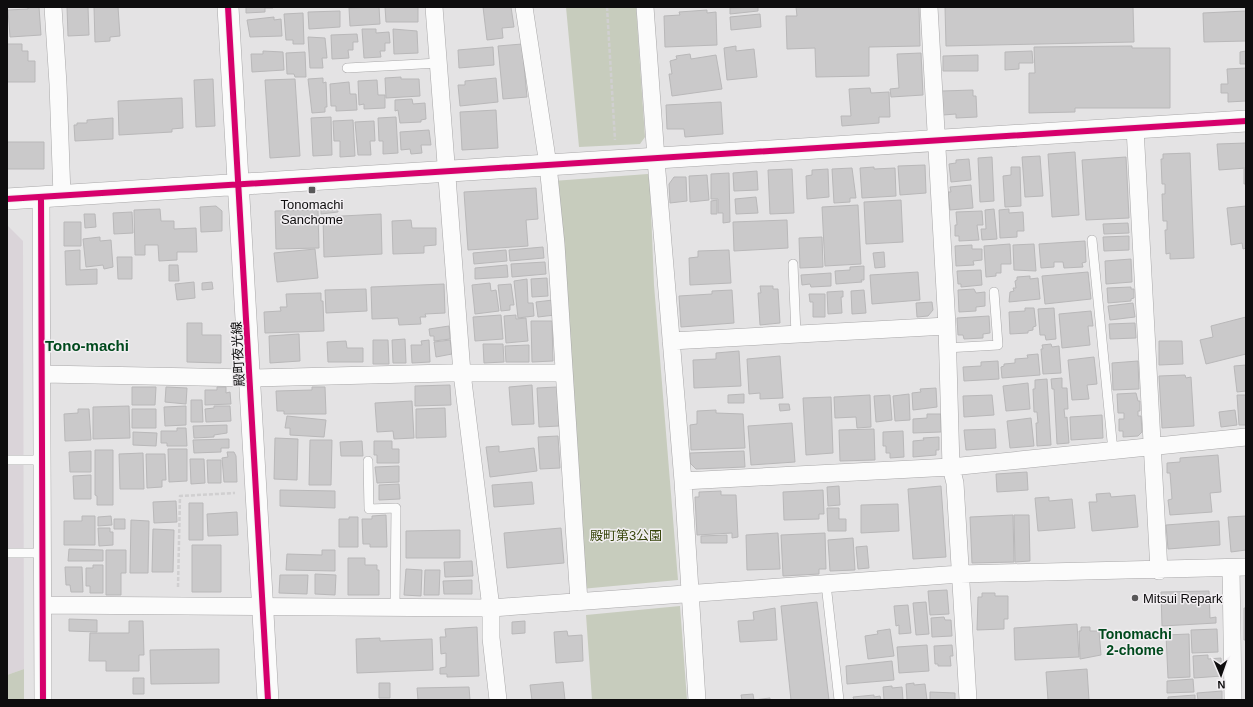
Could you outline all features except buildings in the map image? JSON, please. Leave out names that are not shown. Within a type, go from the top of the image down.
[{"type":"street","points":[[53,7],[58,84],[62,196]]},
{"type":"street","name":"殿町夜光線","points":[[228,7],[268,700]]},
{"type":"street","points":[[434,7],[440,63],[446,171],[462,373],[491,608],[491,638],[498,700]]},
{"type":"street","points":[[524,7],[548,165],[556,244],[563,373],[579,602]]},
{"type":"street","points":[[645,7],[683,481],[697,700]]},
{"type":"street","points":[[929,7],[946,326],[951,467],[955,483],[968,700]]},
{"type":"street","points":[[7,199],[1246,121]]},
{"type":"street","points":[[1135,128],[1159,571]]},
{"type":"street","points":[[42,197],[43,700]]},
{"type":"street","points":[[671,340],[946,326]]},
{"type":"street","points":[[43,374],[250,378],[462,373],[563,373]]},
{"type":"street","points":[[683,481],[951,467],[1246,437]]},
{"type":"street","points":[[43,605],[491,608],[690,595],[960,574],[1159,571],[1238,568],[1234,700]]},
{"type":"lane","points":[[347,68],[440,63]]},
{"type":"lane","points":[[1092,240],[1113,451]]},
{"type":"lane","points":[[792,264],[796,334]]},
{"type":"lane","points":[[946,348],[998,345],[994,292]]},
{"type":"lane","points":[[7,460],[43,460]]},
{"type":"lane","points":[[368,462],[370,509],[396,508],[395,608]]},
{"type":"lane","points":[[7,553],[43,552]]},
{"type":"lane","points":[[826,584],[839,700]]},
{"type":"path","points":[[607,7],[616,146]]},
{"type":"path","points":[[178,606],[180,496],[255,493]]},
{"type":"shaded area","points":[[7,225],[23,241],[24,669],[7,675]]},
{"type":"green space","points":[[566,7],[636,7],[645,137],[640,144],[579,147]]},
{"type":"green space","name":"殿町第3公園","points":[[648,174],[650,185],[654,285],[678,580],[581,589],[553,181]]},
{"type":"green space","points":[[680,606],[687,700],[592,700],[586,615]]},
{"type":"green space","points":[[24,669],[24,700],[7,700],[7,675]]},
{"type":"cycle path","points":[[228,7],[268,700]]},
{"type":"cycle path","points":[[7,199],[1246,121]]},
{"type":"cycle path","points":[[41,197],[43,700]]},
{"type":"place","name":"Tonomachi Sanchome","points":[[312,190]]},
{"type":"place","name":"Mitsui Repark","points":[[1135,598]]},
{"type":"district","name":"Tono-machi","points":[[87,345]]},
{"type":"district","name":"Tonomachi 2-chome","points":[[1135,642]]}]
